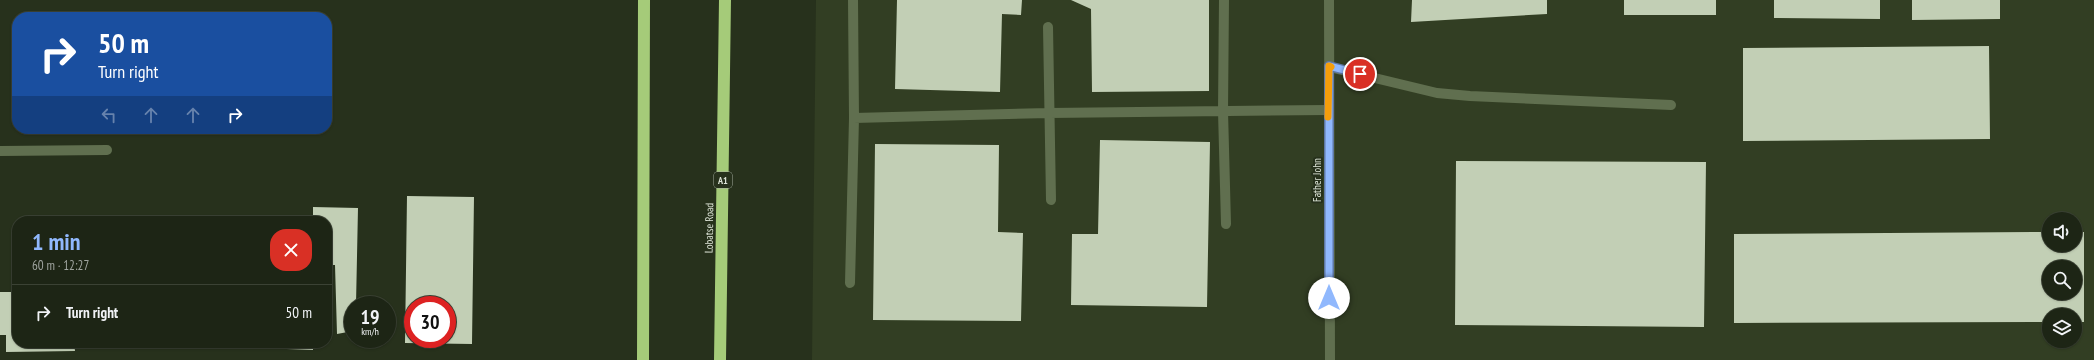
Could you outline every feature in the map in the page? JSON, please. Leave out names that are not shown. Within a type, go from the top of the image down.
[{"type":"highway","points":[[643,360],[644,0]]},
{"type":"highway","name":"Lobatse Road","points":[[720,360],[725,0]]},
{"type":"street","points":[[850,283],[854,118],[853,0]]},
{"type":"street","points":[[1224,0],[1222,111],[1226,224]]},
{"type":"street","name":"Father John","points":[[1329,0],[1328,110],[1330,360]]},
{"type":"street","points":[[1048,27],[1051,200]]},
{"type":"street","points":[[1329,66],[1444,93],[1470,96],[1671,105]]},
{"type":"street","points":[[854,118],[1049,113],[1328,110]]},
{"type":"street","points":[[0,151],[107,150]]},
{"type":"shaded area","points":[[816,0],[2094,0],[2094,360],[812,360]]},
{"type":"building","points":[[897,0],[1022,0],[1021,15],[1002,14],[1000,92],[895,89]]},
{"type":"building","points":[[1071,0],[1209,0],[1209,91],[1092,92],[1091,9]]},
{"type":"building","points":[[1412,0],[1547,0],[1547,14],[1411,22]]},
{"type":"building","points":[[1624,0],[1716,0],[1716,15],[1624,15]]},
{"type":"building","points":[[1774,0],[1880,0],[1880,19],[1774,18]]},
{"type":"building","points":[[1912,0],[2000,0],[2000,19],[1912,20]]},
{"type":"building","points":[[1989,46],[1990,139],[1743,141],[1743,48]]},
{"type":"building","points":[[1100,140],[1210,142],[1207,307],[1071,305],[1072,234],[1098,234]]},
{"type":"building","points":[[875,144],[999,145],[998,232],[1023,233],[1021,321],[873,320]]},
{"type":"building","points":[[1456,161],[1706,162],[1704,327],[1455,325]]},
{"type":"building","points":[[407,196],[474,197],[472,344],[456,344],[456,296],[406,296]]},
{"type":"building","points":[[313,207],[358,208],[356,296],[344,296],[344,333],[337,334],[335,265],[332,265],[332,216],[313,216]]},
{"type":"building","points":[[2042,232],[2042,252],[2082,252],[2082,232],[2084,232],[2084,322],[2082,322],[2082,308],[2042,308],[2042,322],[1734,323],[1734,234]]},
{"type":"building","points":[[0,292],[12,292],[12,348],[75,348],[75,351],[6,352],[6,335],[0,335]]},
{"type":"building","points":[[262,348],[313,348],[313,350]]},
{"type":"slow traffic","points":[[1328,117],[1329,66],[1331,67]]},
{"type":"route","points":[[1329,298],[1329,66],[1360,74]]}]
